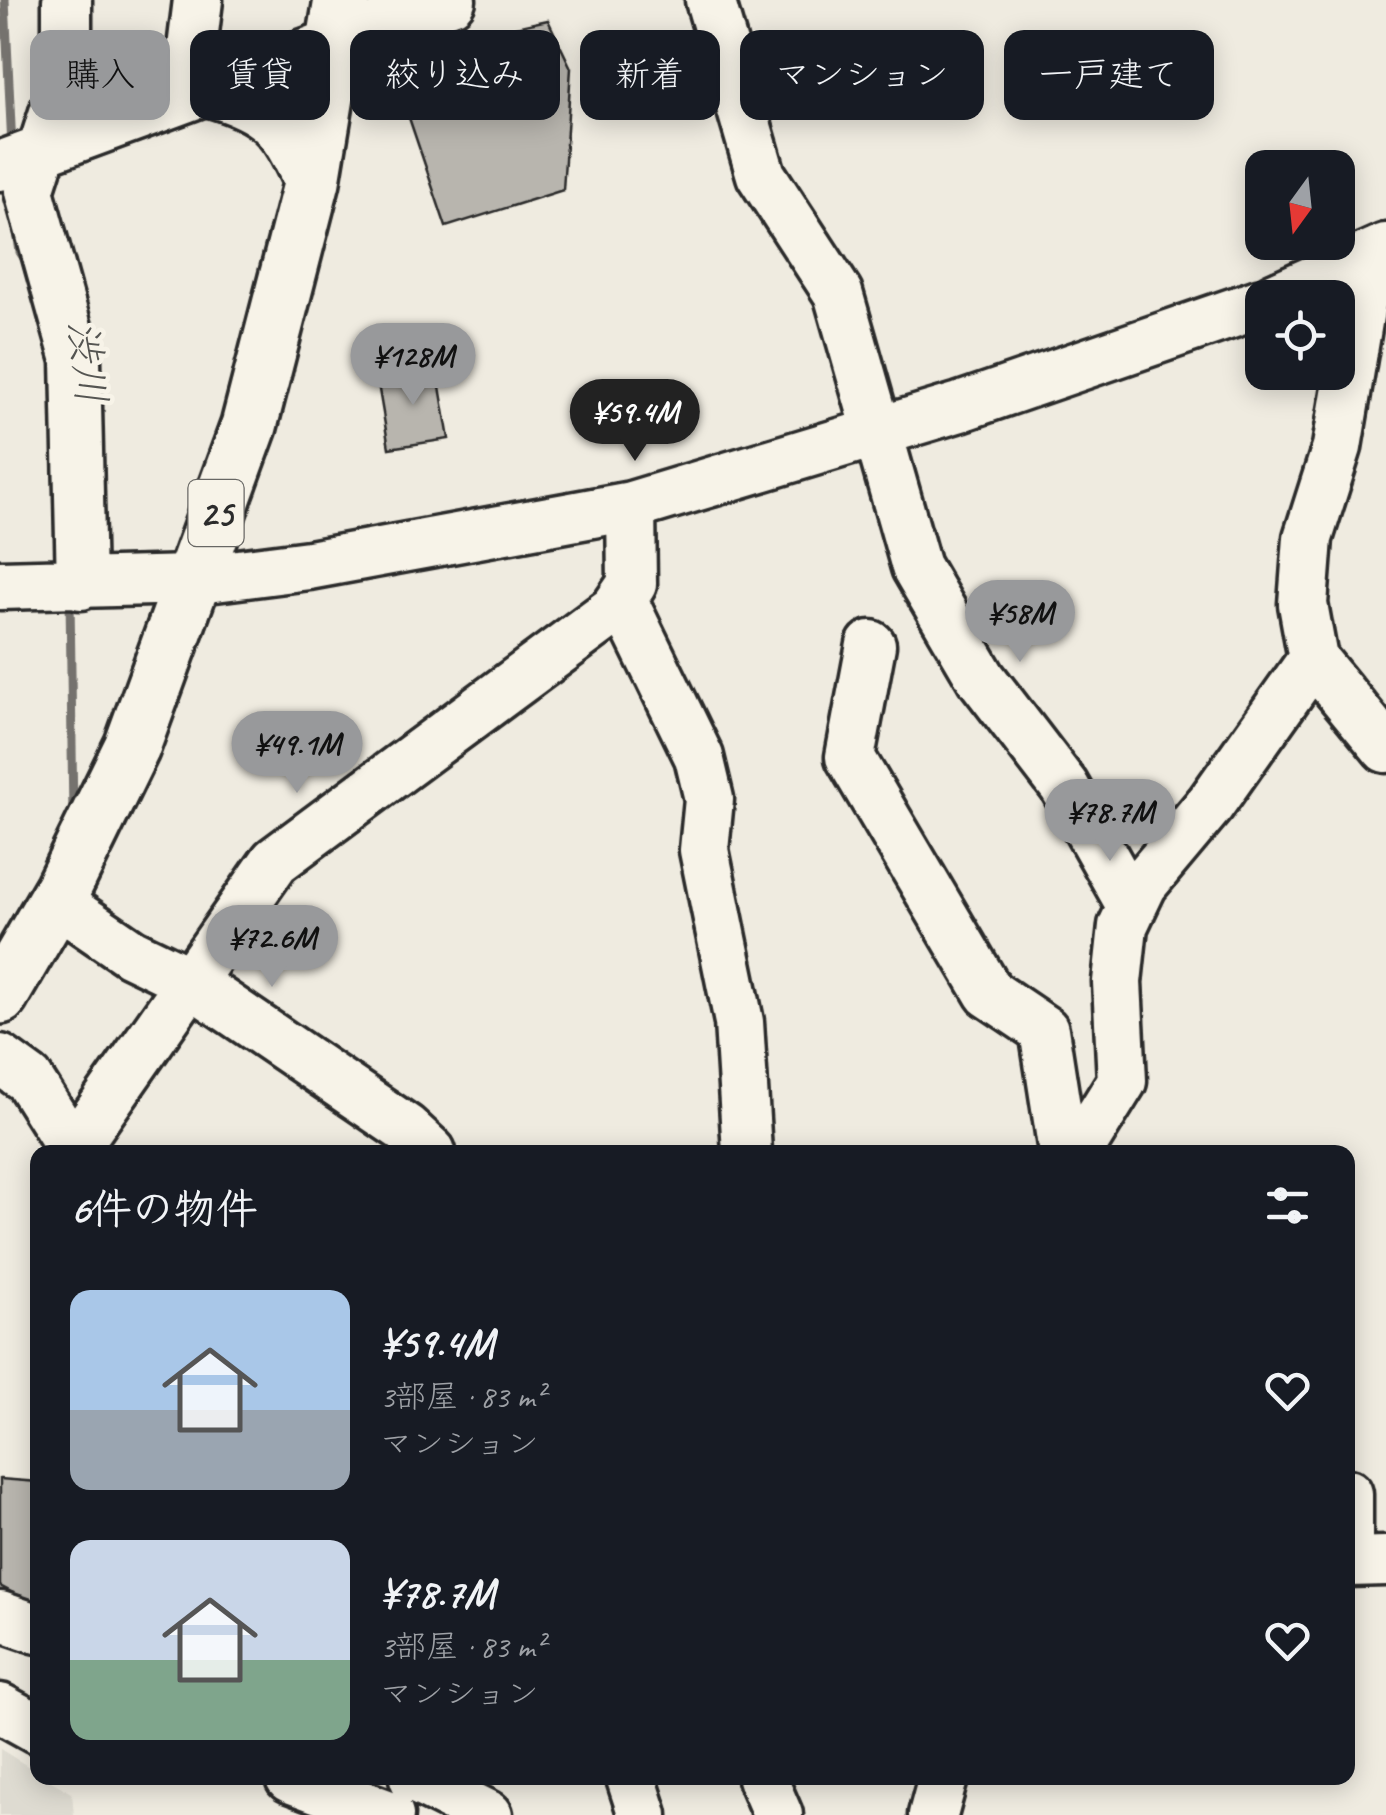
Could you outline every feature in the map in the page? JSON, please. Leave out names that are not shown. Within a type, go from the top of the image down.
[{"type":"main road","name":"25","points":[[0,996],[55,901],[132,747],[249,426],[312,181],[338,20]]},
{"type":"main road","points":[[275,120],[292,137],[312,181]]},
{"type":"street","points":[[67,0],[67,72],[19,159],[76,360],[81,585]]},
{"type":"street","points":[[198,0],[198,30]]},
{"type":"street","points":[[338,20],[451,0]]},
{"type":"street","points":[[710,0],[761,175],[838,293],[916,567],[981,678],[1064,786],[1132,908]]},
{"type":"street","points":[[19,159],[190,95]]},
{"type":"street","points":[[1315,280],[1378,252]]},
{"type":"street","points":[[1378,252],[1337,447],[1308,538],[1303,604],[1314,659],[1386,748]]},
{"type":"street","points":[[0,585],[191,580],[308,566],[631,506],[875,433],[1245,310]]},
{"type":"street","points":[[76,1145],[276,860],[616,609],[632,584],[631,506]]},
{"type":"street","points":[[622,600],[699,757],[709,799],[704,850],[739,1022],[747,1145]]},
{"type":"street","points":[[871,646],[850,756],[989,993],[1044,1030],[1062,1145]]},
{"type":"street","points":[[1082,1145],[1122,1081],[1117,982],[1123,926],[1143,884],[1211,803],[1314,659]]},
{"type":"street","points":[[55,901],[131,953],[189,981],[405,1128],[423,1145]]},
{"type":"street","points":[[0,1059],[29,1080],[70,1145]]},
{"type":"street","points":[[1355,1562],[1386,1561]]},
{"type":"street","points":[[0,1616],[30,1627]]},
{"type":"street","points":[[0,1708],[30,1725]]},
{"type":"street","points":[[309,1785],[389,1815]]},
{"type":"street","points":[[433,1785],[488,1815]]},
{"type":"street","points":[[634,1785],[643,1815]]},
{"type":"street","points":[[933,1815],[941,1785]]},
{"type":"shaded area","points":[[0,1749],[30,1768],[30,1785],[58,1785],[72,1793],[74,1815],[0,1815]]},
{"type":"building","points":[[548,20],[553,30],[502,30]]},
{"type":"building","points":[[560,45],[571,68],[563,190],[446,227],[410,120],[560,120]]},
{"type":"building","points":[[437,369],[449,439],[389,448],[377,378]]},
{"type":"building","points":[[0,1479],[30,1481],[30,1602],[0,1586]]},
{"type":"waterway","name":"渋川","points":[[5,0],[12,147]]},
{"type":"waterway","name":"渋川","points":[[17,232],[20,252],[28,264]]},
{"type":"waterway","name":"渋川","points":[[70,598],[73,818]]}]
